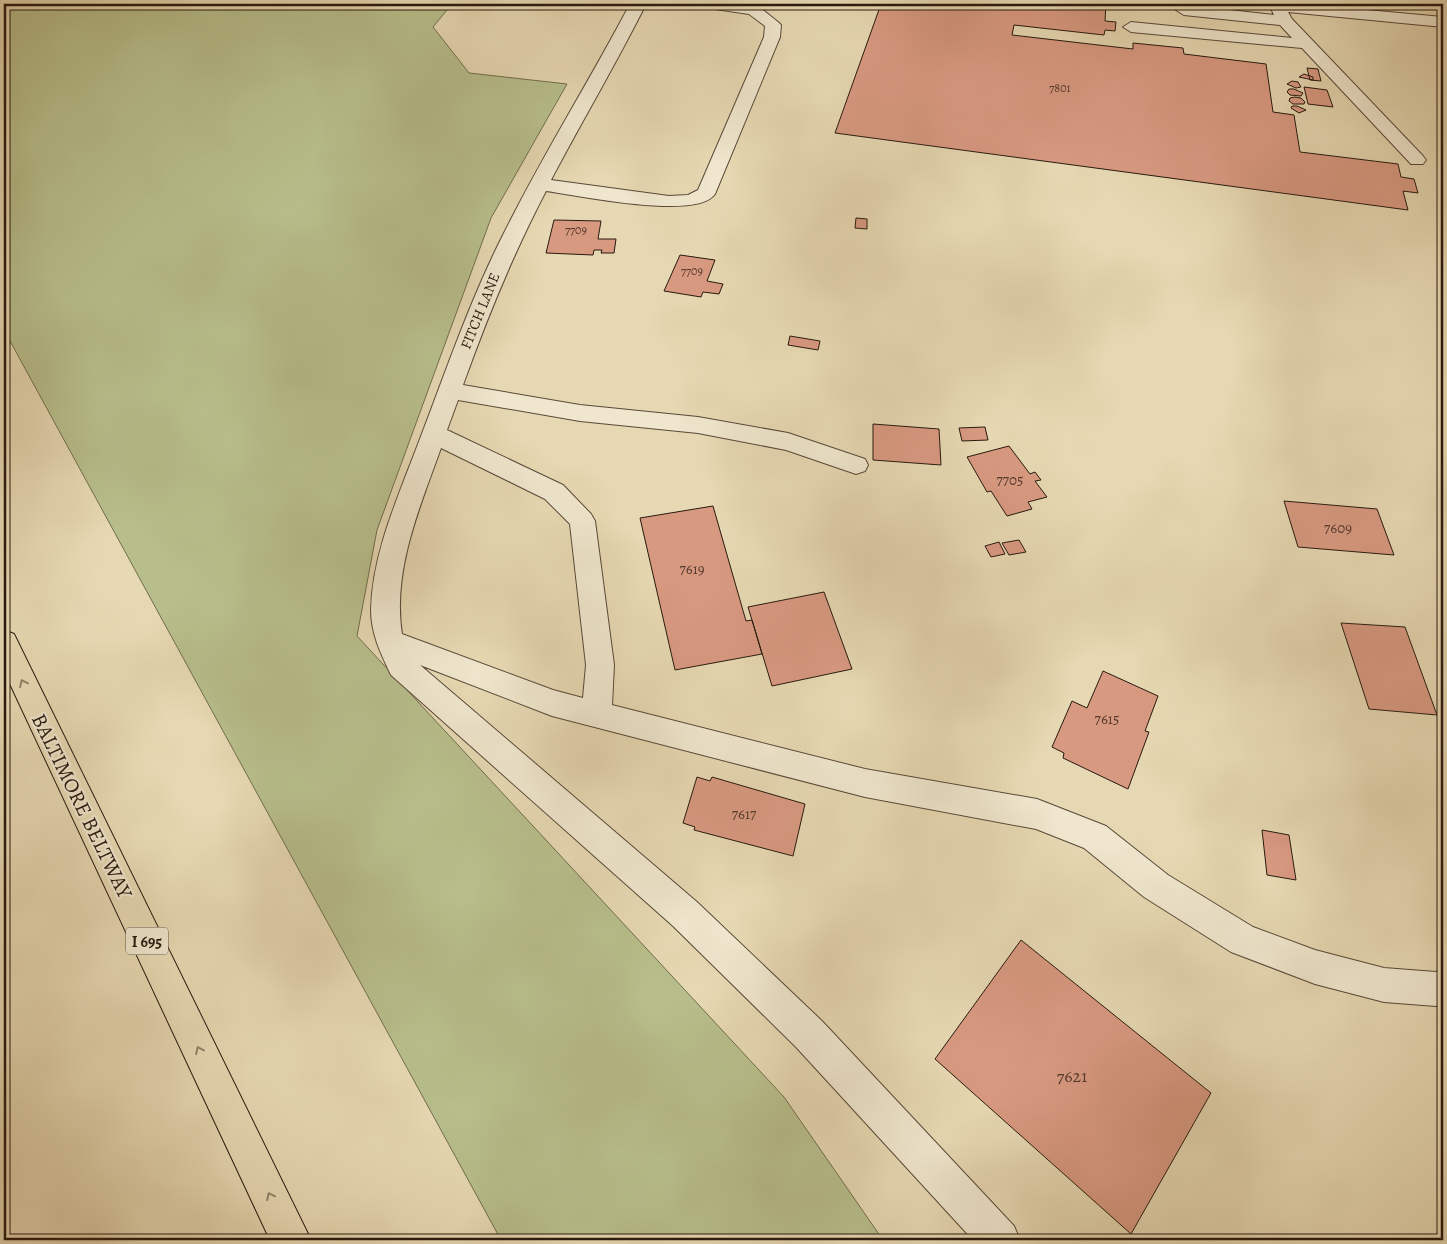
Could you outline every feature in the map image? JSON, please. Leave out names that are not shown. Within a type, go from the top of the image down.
[{"type":"highway","name":"BALTIMORE BELTWAY","points":[[4,642],[291,1240]]},
{"type":"street","name":"FITCH LANE","points":[[638,4],[603,72],[539,184],[513,235],[478,313],[405,513],[386,583],[385,613],[389,641],[401,666],[685,914],[809,1034],[1000,1240]]},
{"type":"street","points":[[539,184],[669,202],[691,200],[706,194],[772,37],[773,25],[754,10],[715,4]]},
{"type":"street","points":[[1184,10],[1279,10],[1443,22]]},
{"type":"street","points":[[1279,10],[1306,44],[1417,160]]},
{"type":"street","points":[[1131,27],[1306,44]]},
{"type":"street","points":[[450,391],[580,413],[698,425],[788,442],[856,465]]},
{"type":"street","points":[[434,434],[554,492],[582,521],[600,665],[597,714]]},
{"type":"street","points":[[389,641],[552,703],[865,783],[1037,814],[1095,837],[1156,886],[1243,940],[1315,967],[1384,985],[1436,989],[1443,986]]},
{"type":"green space","points":[[4,4],[452,4],[433,27],[469,73],[567,84],[491,218],[377,530],[357,636],[784,1097],[883,1240],[501,1240],[4,330]]},
{"type":"building","points":[[881,4],[1106,4],[1105,21],[1116,22],[1115,31],[1105,30],[1104,35],[1014,25],[1012,35],[1133,49],[1133,43],[1183,48],[1184,54],[1266,64],[1273,112],[1294,115],[1300,152],[1398,164],[1401,177],[1414,179],[1418,193],[1403,191],[1408,210],[835,133]]},
{"type":"building","points":[[1307,68],[1318,69],[1321,81],[1310,80]]},
{"type":"building","points":[[1304,74],[1313,77],[1313,80],[1299,77]]},
{"type":"building","points":[[1292,81],[1298,82],[1301,87],[1296,88],[1287,84]]},
{"type":"building","points":[[1304,87],[1327,90],[1333,107],[1308,104]]},
{"type":"building","points":[[1289,89],[1303,93],[1301,96],[1290,95],[1287,92]]},
{"type":"building","points":[[1290,98],[1301,98],[1305,102],[1304,104],[1293,104],[1289,101]]},
{"type":"building","points":[[1292,106],[1306,110],[1299,113],[1291,108]]},
{"type":"building","points":[[856,218],[867,219],[867,229],[855,228]]},
{"type":"building","points":[[554,220],[601,221],[598,239],[616,239],[614,253],[601,253],[602,250],[594,250],[593,255],[546,253]]},
{"type":"building","points":[[680,255],[715,260],[707,281],[723,284],[719,294],[703,292],[701,297],[664,291]]},
{"type":"building","points":[[790,336],[820,341],[818,350],[788,345]]},
{"type":"building","points":[[873,424],[939,429],[941,465],[873,460]]},
{"type":"building","points":[[985,427],[988,440],[962,441],[959,428]]},
{"type":"building","points":[[1009,446],[1030,474],[1035,472],[1041,480],[1035,481],[1047,497],[1028,502],[1032,509],[1007,516],[991,491],[987,492],[967,457]]},
{"type":"building","points":[[1284,501],[1377,509],[1394,555],[1298,547]]},
{"type":"building","points":[[713,506],[746,621],[752,620],[762,654],[675,670],[640,518]]},
{"type":"building","points":[[1019,540],[1026,552],[1009,555],[1002,543]]},
{"type":"building","points":[[999,542],[1005,554],[991,557],[985,546]]},
{"type":"building","points":[[824,592],[852,669],[772,686],[748,607]]},
{"type":"building","points":[[1341,623],[1405,627],[1437,715],[1369,709]]},
{"type":"building","points":[[1103,671],[1158,696],[1145,731],[1149,732],[1128,789],[1063,758],[1064,753],[1052,747],[1072,701],[1087,708]]},
{"type":"building","points":[[697,777],[710,781],[712,777],[805,804],[793,856],[694,830],[695,827],[683,823]]},
{"type":"building","points":[[1262,830],[1289,835],[1296,880],[1267,875]]},
{"type":"building","points":[[1021,940],[1211,1093],[1131,1234],[935,1059]]}]
